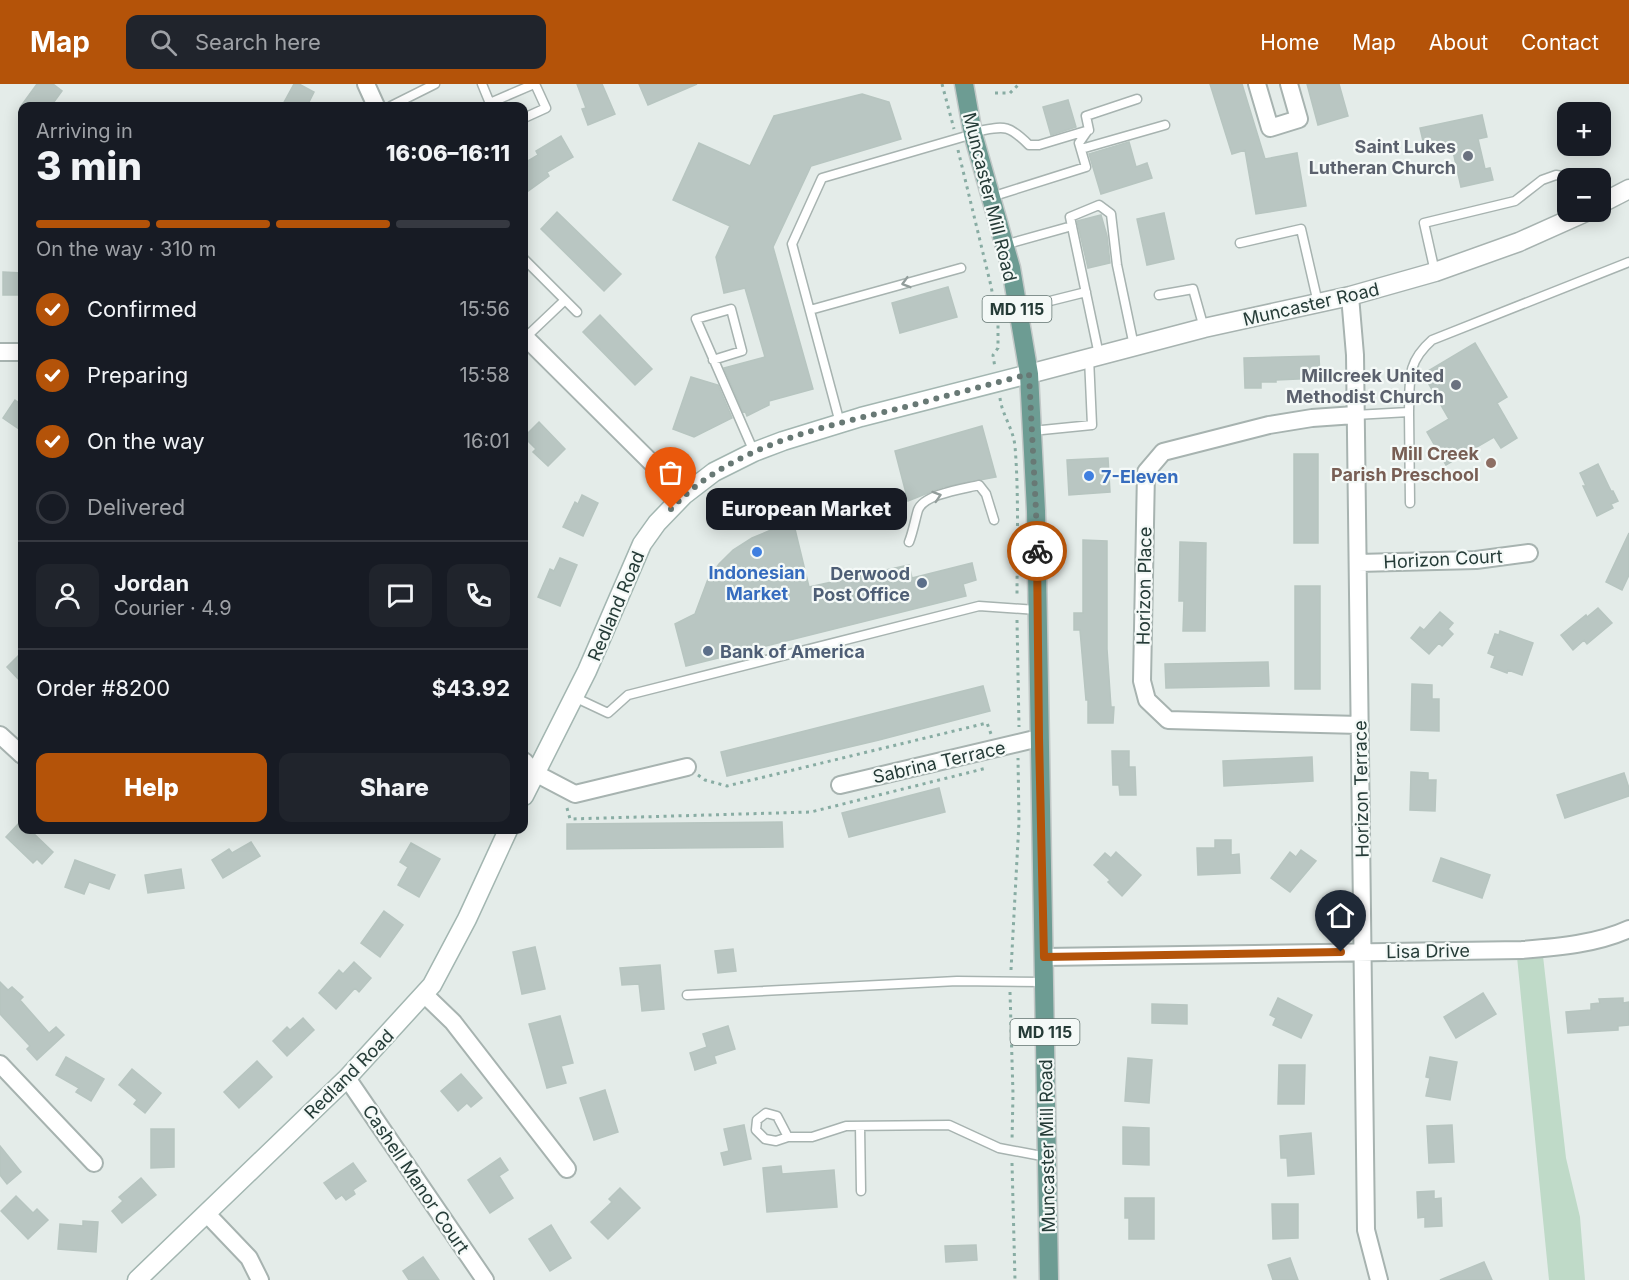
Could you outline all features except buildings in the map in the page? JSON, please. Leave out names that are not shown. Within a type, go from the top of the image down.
[{"type":"main road","name":"Muncaster Mill Road","points":[[964,84],[968,135],[991,197],[1011,268],[1029,374],[1036,511],[1049,1280]]},
{"type":"main road","points":[[1611,198],[1629,189]]},
{"type":"main road","name":"Muncaster Road","points":[[1029,374],[1204,328],[1350,296],[1435,272],[1519,242],[1564,222]]},
{"type":"main road","name":"Redland Road","points":[[528,768],[574,696],[587,671],[642,544],[657,523],[684,495],[714,472],[754,452],[840,424],[1029,374]]},
{"type":"main road","name":"Redland Road","points":[[137,1280],[347,1078],[432,985],[467,919],[506,834]]},
{"type":"street","points":[[366,84],[374,102]]},
{"type":"street","points":[[1257,84],[1270,128],[1299,119],[1289,84]]},
{"type":"street","name":"Horizon Terrace","points":[[1350,296],[1355,355],[1366,1230],[1379,1280]]},
{"type":"street","points":[[528,342],[684,495]]},
{"type":"street","points":[[0,352],[18,352]]},
{"type":"street","name":"Horizon Place","points":[[1355,415],[1312,418],[1269,425],[1163,452],[1146,472],[1142,681],[1147,700],[1168,720],[1360,725]]},
{"type":"street","name":"Horizon Court","points":[[1358,563],[1476,560],[1529,554]]},
{"type":"street","points":[[0,735],[18,751]]},
{"type":"street","name":"Sabrina Terrace","points":[[840,785],[1039,738]]},
{"type":"street","points":[[528,770],[575,794],[687,767]]},
{"type":"street","name":"Lisa Drive","points":[[1044,957],[1522,950],[1564,946],[1613,936],[1629,929]]},
{"type":"street","points":[[424,994],[453,1022],[567,1169]]},
{"type":"street","points":[[0,1064],[94,1163]]},
{"type":"street","name":"Cashell Manor Court","points":[[347,1078],[485,1280]]},
{"type":"street","points":[[207,1214],[249,1258],[260,1280]]},
{"type":"lane","points":[[399,102],[435,84]]},
{"type":"lane","points":[[482,84],[489,102]]},
{"type":"lane","points":[[496,102],[534,84],[546,108],[528,116]]},
{"type":"lane","points":[[991,197],[1086,167],[1079,143],[1089,130],[1086,116],[1137,99]]},
{"type":"lane","points":[[1081,149],[1165,125]]},
{"type":"lane","points":[[840,424],[792,244],[822,178],[968,135],[1006,127],[1016,132],[1029,145],[1039,145],[1089,130]]},
{"type":"lane","points":[[1435,272],[1424,223],[1515,201],[1542,180],[1557,175]]},
{"type":"lane","points":[[1032,431],[1092,425],[1094,356],[1086,292],[1070,217],[1098,205],[1111,214],[1117,265],[1134,346]]},
{"type":"lane","points":[[1004,245],[1072,226]]},
{"type":"lane","points":[[1240,243],[1301,230],[1318,303]]},
{"type":"lane","points":[[1410,503],[1410,370],[1421,349],[1432,340],[1629,262]]},
{"type":"lane","points":[[528,263],[577,312]]},
{"type":"lane","points":[[810,310],[961,268]]},
{"type":"lane","points":[[1159,295],[1193,289],[1204,328]]},
{"type":"lane","points":[[1017,309],[1086,292]]},
{"type":"lane","points":[[528,334],[565,300]]},
{"type":"lane","points":[[713,360],[742,351],[731,309],[696,319],[713,360],[754,452]]},
{"type":"lane","points":[[1355,415],[1409,412]]},
{"type":"lane","points":[[909,542],[918,509],[924,501],[979,485],[986,494],[994,520]]},
{"type":"lane","points":[[574,696],[609,712],[628,695],[980,606],[1037,610]]},
{"type":"lane","points":[[687,995],[957,981],[1045,982]]},
{"type":"lane","points":[[788,1137],[812,1137],[846,1126],[949,1125],[999,1148],[1047,1157]]},
{"type":"lane","points":[[860,1126],[861,1191]]},
{"type":"path","points":[[942,84],[968,135],[959,157],[991,286],[998,324],[998,348],[993,355],[1003,412],[1011,427],[1014,444],[1018,506],[1019,822],[1011,982],[1014,1280]]},
{"type":"path","points":[[995,93],[1010,93],[1019,84]]},
{"type":"path","points":[[687,767],[705,780],[727,786],[987,723],[996,748]]},
{"type":"path","points":[[560,786],[570,819],[811,812],[990,767]]},
{"type":"green space","points":[[1543,956],[1566,1158],[1580,1217],[1585,1280],[1549,1280],[1517,957]]},
{"type":"way so far","points":[[671,509],[684,495],[714,472],[754,452],[806,433],[861,417],[1029,374],[1037,551]]},
{"type":"place","name":"Saint Lukes Lutheran Church","points":[[1468,156]]},
{"type":"place","name":"Millcreek United Methodist Church","points":[[1456,385]]},
{"type":"place","name":"Mill Creek Parish Preschool","points":[[1491,463]]},
{"type":"place","name":"7-Eleven","points":[[1089,476]]},
{"type":"place","name":"European Market","points":[[671,509]]},
{"type":"place","name":"Indonesian Market","points":[[757,552]]},
{"type":"place","name":"Derwood Post Office","points":[[922,583]]},
{"type":"place","name":"Bank of America","points":[[708,651]]},
{"type":"route","points":[[1037,551],[1044,957],[1341,952]]}]
